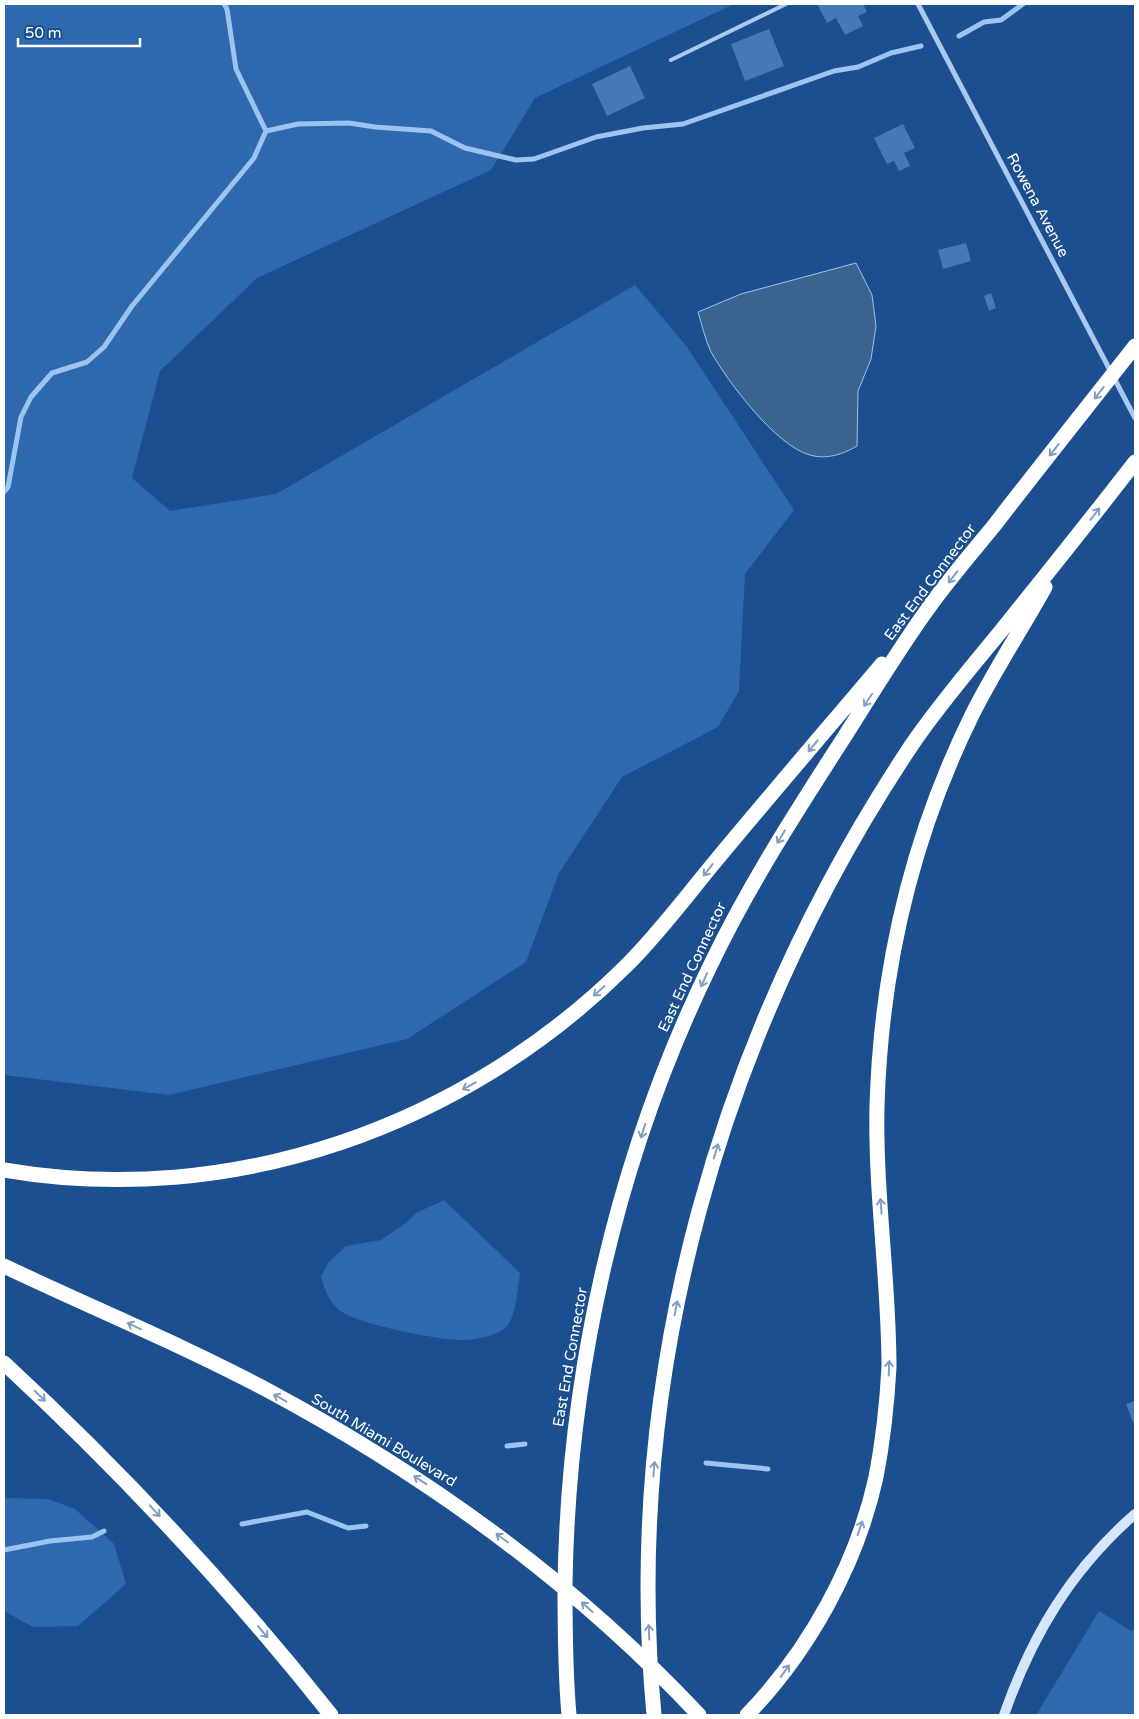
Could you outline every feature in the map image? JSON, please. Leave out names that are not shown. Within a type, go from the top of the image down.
[{"type":"highway","name":"East End Connector","points":[[569,1715],[565,1625],[570,1475],[591,1325],[608,1251],[631,1169],[651,1106],[679,1035],[710,966],[744,898],[783,833],[923,615],[1135,346]]},
{"type":"highway","points":[[654,1715],[649,1624],[649,1553],[660,1411],[670,1340],[701,1200],[746,1063],[803,930],[874,803],[914,742],[947,697],[1135,462]]},
{"type":"highway","points":[[751,1712],[780,1677],[821,1616],[853,1549],[876,1478],[886,1413],[889,1367],[889,1330],[879,1173],[879,1070],[892,960],[908,887],[943,781],[973,714],[1069,546]]},
{"type":"highway","points":[[4,1170],[52,1176],[126,1180],[238,1170],[310,1154],[346,1142],[415,1114],[481,1080],[520,1055],[571,1015],[652,939],[923,615]]},
{"type":"highway","name":"South Miami Boulevard","points":[[4,1266],[203,1358],[333,1427],[461,1507],[540,1568],[634,1649],[699,1715]]},
{"type":"highway","points":[[4,1363],[82,1437],[167,1524],[235,1599],[331,1715]]},
{"type":"street","name":"Rowena Avenue","points":[[918,4],[1135,418]]},
{"type":"street","points":[[1004,1715],[1033,1644],[1070,1582],[1093,1554],[1135,1514]]},
{"type":"lane","points":[[671,60],[786,4]]},
{"type":"shaded area","points":[[4,4],[734,4],[535,98],[491,170],[257,278],[160,371],[132,478],[170,511],[276,494],[635,285],[687,347],[794,510],[745,574],[739,691],[718,727],[622,777],[559,873],[526,962],[407,1039],[169,1095],[4,1075]]},
{"type":"shaded area","points":[[856,263],[872,295],[876,326],[871,359],[858,391],[857,446],[835,455],[823,457],[810,455],[797,449],[768,426],[741,395],[711,352],[698,312],[741,294]]},
{"type":"shaded area","points":[[444,1200],[520,1273],[515,1307],[508,1325],[499,1332],[488,1336],[476,1339],[453,1340],[380,1326],[362,1321],[339,1310],[330,1299],[321,1277],[328,1263],[346,1246],[381,1240],[406,1223],[416,1213]]},
{"type":"shaded area","points":[[4,1498],[48,1499],[75,1509],[114,1544],[126,1584],[78,1626],[33,1627],[4,1611]]},
{"type":"shaded area","points":[[1099,1611],[1131,1631],[1135,1629],[1135,1715],[1036,1715]]},
{"type":"building","points":[[817,4],[863,4],[867,12],[858,16],[863,26],[845,35],[836,18],[827,23]]},
{"type":"building","points":[[769,29],[784,66],[745,81],[731,44]]},
{"type":"building","points":[[630,66],[645,98],[607,116],[592,84]]},
{"type":"building","points":[[903,124],[915,148],[904,153],[910,166],[899,171],[894,161],[887,164],[874,138]]},
{"type":"building","points":[[966,243],[971,261],[943,269],[938,250]]},
{"type":"building","points":[[991,293],[996,308],[989,311],[984,296]]},
{"type":"building","points":[[1135,1401],[1135,1427],[1126,1404]]},
{"type":"waterway","points":[[224,4],[227,9],[236,69],[266,131]]},
{"type":"waterway","points":[[959,36],[984,22],[1001,20],[1023,4]]},
{"type":"waterway","points":[[266,131],[298,124],[349,123],[431,131],[465,148],[516,160],[534,159],[596,137],[643,128],[683,124],[834,71],[858,67],[891,53],[921,46]]},
{"type":"waterway","points":[[4,492],[8,487],[21,417],[31,397],[52,373],[87,362],[104,347],[132,306],[254,158],[266,131]]},
{"type":"waterway","points":[[507,1446],[525,1444]]},
{"type":"waterway","points":[[706,1463],[768,1469]]},
{"type":"waterway","points":[[242,1524],[307,1512],[348,1528],[366,1526]]},
{"type":"waterway","points":[[4,1550],[50,1541],[92,1537],[104,1531]]}]
